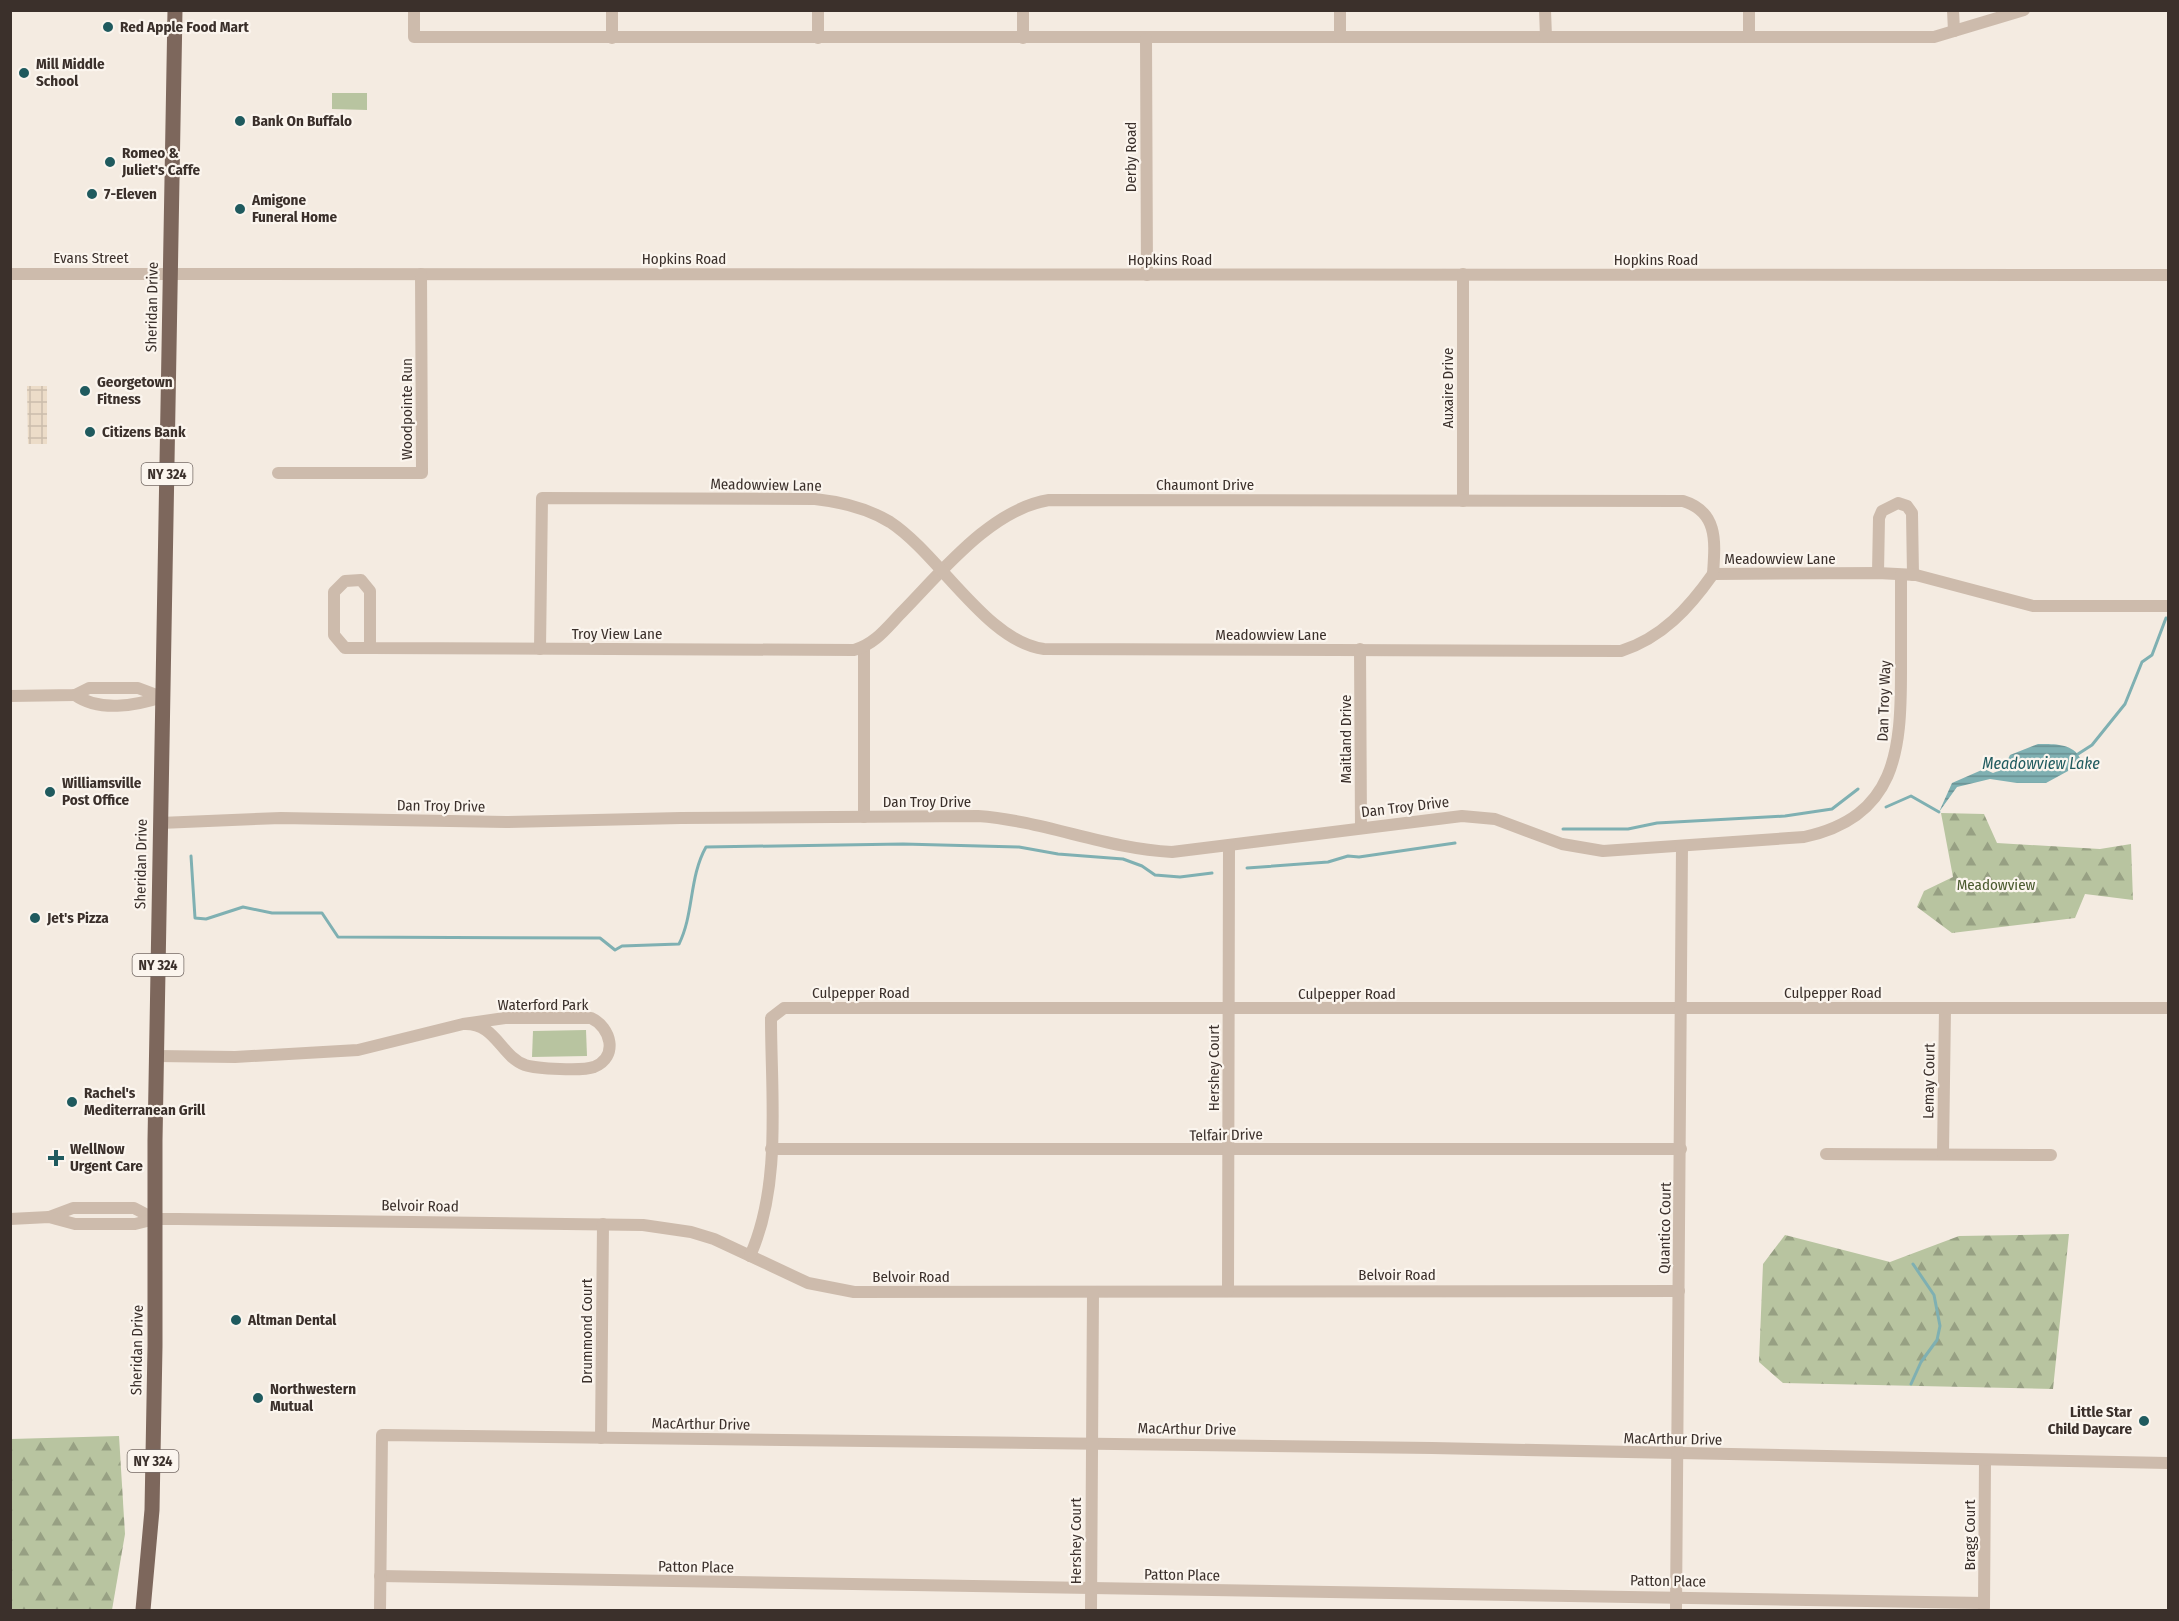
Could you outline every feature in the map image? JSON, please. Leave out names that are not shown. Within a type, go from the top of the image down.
[{"type":"main road","name":"Sheridan Drive","points":[[143,1611],[152,1510],[160,823],[175,10]]},
{"type":"street","points":[[414,10],[414,37],[1146,39],[1934,37],[2024,10]]},
{"type":"street","points":[[612,10],[612,38]]},
{"type":"street","points":[[818,10],[818,38]]},
{"type":"street","points":[[1023,10],[1023,38]]},
{"type":"street","points":[[1340,10],[1340,37]]},
{"type":"street","points":[[1545,10],[1545,37]]},
{"type":"street","points":[[1749,10],[1749,37]]},
{"type":"street","points":[[1953,10],[1953,31]]},
{"type":"street","name":"Derby Road","points":[[1146,39],[1147,275]]},
{"type":"street","name":"Evans Street","points":[[10,274],[171,272]]},
{"type":"street","name":"Hopkins Road","points":[[171,272],[2169,275]]},
{"type":"street","name":"Woodpointe Run","points":[[278,473],[422,473],[421,274]]},
{"type":"street","name":"Auxaire Drive","points":[[1462,501],[1463,274]]},
{"type":"street","name":"Meadowview Lane","points":[[540,649],[542,498],[833,501],[866,510],[891,523],[1013,638],[1033,648],[1621,651],[1645,642],[1669,626],[1699,594],[1713,574],[1878,573],[1907,575],[2033,606],[2169,606]]},
{"type":"street","name":"Chaumont Drive","points":[[864,647],[873,642],[942,571],[1008,513],[1034,502],[1049,500],[1683,501],[1701,510],[1712,524],[1715,536],[1713,574]]},
{"type":"street","name":"Dan Troy Way","points":[[1682,846],[1819,834],[1847,822],[1868,805],[1887,777],[1899,741],[1912,513],[1907,506],[1898,503],[1882,511],[1879,518],[1878,573]]},
{"type":"street","name":"Troy View Lane","points":[[370,648],[370,591],[361,580],[345,581],[334,592],[334,635],[345,648],[839,650],[864,647]]},
{"type":"street","points":[[864,647],[864,817]]},
{"type":"street","name":"Maitland Drive","points":[[1360,649],[1361,828]]},
{"type":"street","points":[[10,696],[75,695],[89,688],[138,688],[162,697]]},
{"type":"street","name":"Dan Troy Drive","points":[[160,823],[281,818],[506,822],[681,818],[1002,818],[1144,850],[1182,851],[1361,828],[1479,816],[1503,822],[1542,838],[1583,849],[1604,851],[1682,846]]},
{"type":"street","name":"Hershey Court","points":[[1228,1291],[1229,846]]},
{"type":"street","name":"Quantico Court","points":[[1676,1611],[1682,846]]},
{"type":"street","name":"Culpepper Road","points":[[750,1256],[762,1230],[769,1198],[771,1018],[784,1008],[2169,1008]]},
{"type":"street","name":"Lemay Court","points":[[1943,1154],[1945,1008]]},
{"type":"street","name":"Waterford Park","points":[[157,1056],[235,1057],[358,1050],[463,1024],[505,1018],[591,1018],[601,1023],[607,1030],[609,1052],[603,1062],[593,1068],[535,1068],[522,1064],[493,1035],[476,1023],[463,1024]]},
{"type":"street","name":"Telfair Drive","points":[[771,1149],[1681,1149]]},
{"type":"street","points":[[1826,1154],[2051,1155]]},
{"type":"street","points":[[10,1219],[49,1217],[73,1208],[134,1208],[155,1219]]},
{"type":"street","name":"Belvoir Road","points":[[155,1219],[643,1225],[691,1232],[808,1283],[854,1292],[1679,1291]]},
{"type":"street","name":"Drummond Court","points":[[601,1438],[603,1224]]},
{"type":"street","name":"Hershey Court","points":[[1091,1611],[1093,1292]]},
{"type":"street","name":"MacArthur Drive","points":[[380,1611],[381,1435],[1432,1448],[1677,1455],[2169,1463]]},
{"type":"street","name":"Bragg Court","points":[[1984,1607],[1985,1460]]},
{"type":"street","name":"Patton Place","points":[[380,1576],[1091,1589],[1677,1596],[1984,1607]]},
{"type":"green space","points":[[332,93],[367,93],[367,110],[332,109]]},
{"type":"green space","name":"Meadowview","points":[[1941,813],[1984,814],[1997,843],[2100,849],[2131,844],[2133,900],[2085,894],[2075,918],[1952,933],[1917,907],[1924,891],[1953,877]]},
{"type":"green space","points":[[586,1030],[587,1056],[532,1057],[533,1031]]},
{"type":"green space","points":[[2069,1234],[2053,1389],[1783,1383],[1759,1362],[1763,1264],[1785,1235],[1890,1262],[1959,1236]]},
{"type":"green space","points":[[119,1436],[125,1534],[112,1610],[11,1610],[11,1439]]},
{"type":"shaded area","points":[[27,386],[47,386],[47,444],[28,444]]},
{"type":"water","name":"Meadowview Lake","points":[[2038,744],[2056,744],[2067,747],[2077,753],[2080,758],[2068,771],[2046,783],[2017,783],[1990,779],[1957,787],[1939,812],[1952,783],[1984,769],[1993,773],[2003,769],[2010,755]]},
{"type":"waterway","points":[[2078,754],[2092,745],[2125,704],[2142,662],[2152,655],[2166,618]]},
{"type":"waterway","points":[[1563,829],[1628,829],[1657,823],[1785,816],[1832,809],[1858,789]]},
{"type":"waterway","points":[[1886,807],[1911,796],[1939,812]]},
{"type":"waterway","points":[[1247,868],[1328,862],[1348,856],[1359,857],[1455,843]]},
{"type":"waterway","points":[[191,856],[195,918],[206,919],[243,907],[272,913],[322,913],[338,937],[600,938],[615,950],[622,946],[679,944],[687,920],[697,871],[706,847],[903,844],[1019,847],[1058,854],[1123,859],[1142,866],[1155,875],[1180,877],[1212,873]]},
{"type":"waterway","points":[[1911,1384],[1921,1362],[1937,1340],[1940,1326],[1934,1295],[1913,1264]]},
{"type":"place","name":"Red Apple Food Mart","points":[[108,27]]},
{"type":"place","name":"Mill Middle School","points":[[24,73]]},
{"type":"place","name":"Bank On Buffalo","points":[[240,121]]},
{"type":"place","name":"Romeo & Juliet's Caffe","points":[[110,162]]},
{"type":"place","name":"7-Eleven","points":[[92,194]]},
{"type":"place","name":"Amigone Funeral Home","points":[[240,209]]},
{"type":"place","name":"Georgetown Fitness","points":[[85,391]]},
{"type":"place","name":"Citizens Bank","points":[[90,432]]},
{"type":"place","name":"Williamsville Post Office","points":[[50,792]]},
{"type":"place","name":"Jet's Pizza","points":[[35,918]]},
{"type":"place","name":"Rachel's Mediterranean Grill","points":[[72,1102]]},
{"type":"place","name":"WellNow Urgent Care","points":[[56,1158]]},
{"type":"place","name":"Altman Dental","points":[[236,1320]]},
{"type":"place","name":"Northwestern Mutual","points":[[258,1398]]},
{"type":"place","name":"Little Star Child Daycare","points":[[2144,1421]]}]
